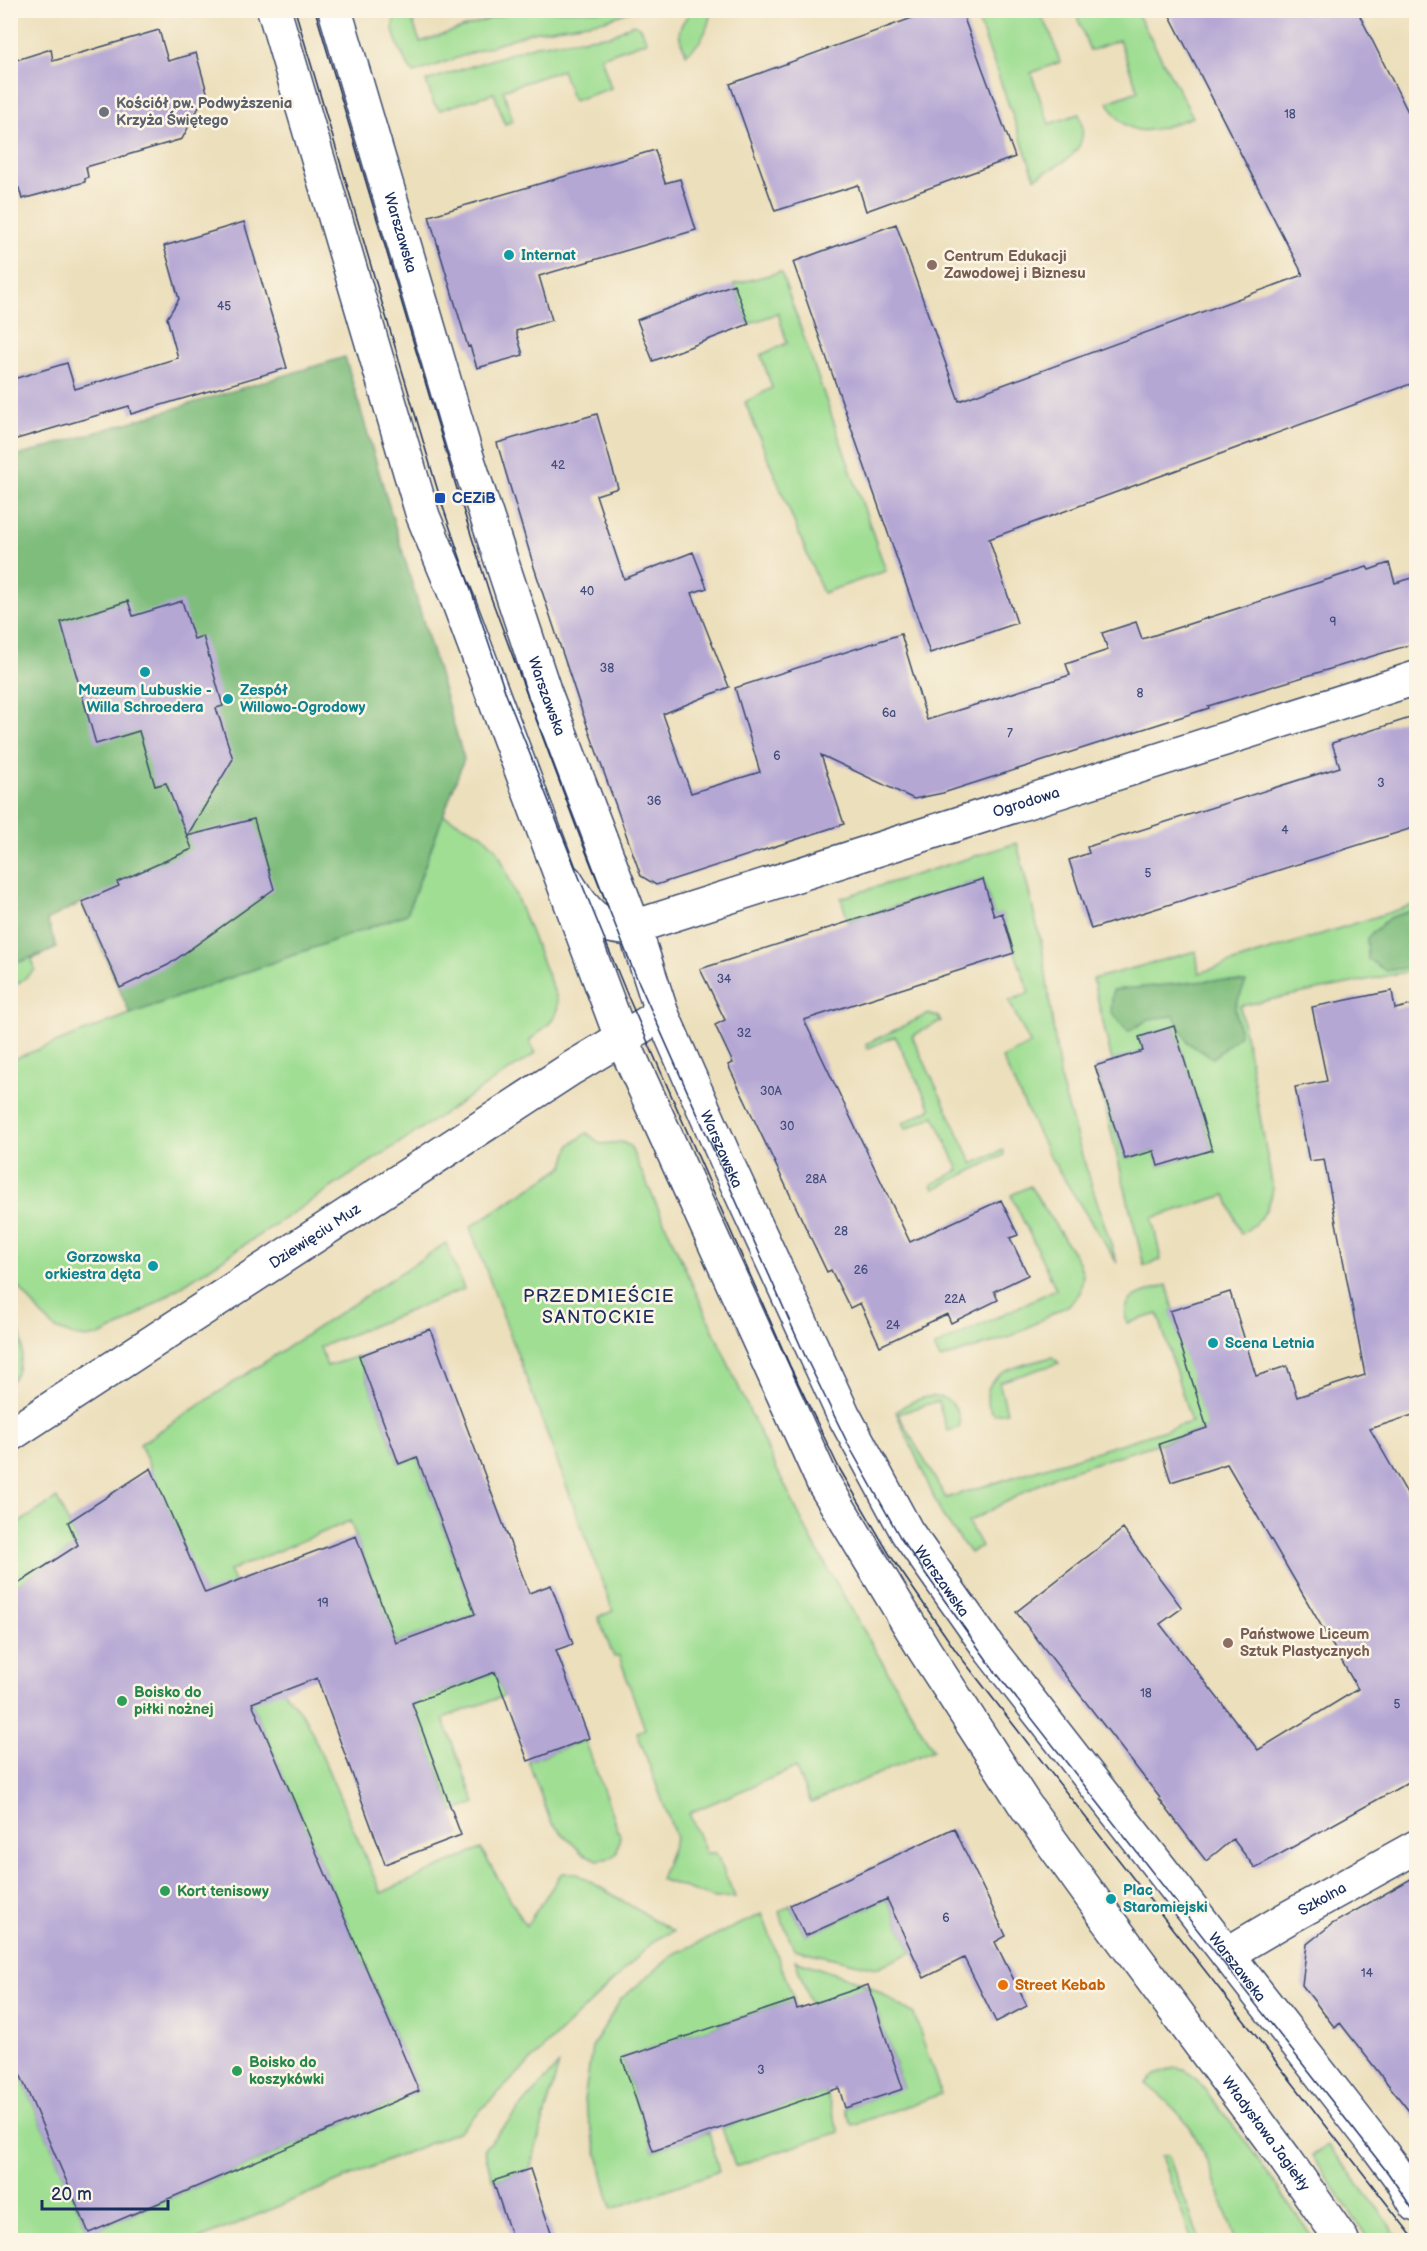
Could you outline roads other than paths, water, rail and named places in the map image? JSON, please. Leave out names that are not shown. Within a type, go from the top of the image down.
[{"type":"main road","points":[[274,10],[423,516],[458,600],[621,1037]]},
{"type":"main road","name":"Warszawska","points":[[335,10],[465,451],[544,690],[634,927],[662,1014],[735,1180],[843,1414],[907,1532],[991,1651],[1380,2149]]},
{"type":"main road","name":"Ogrodowa","points":[[634,927],[1416,678]]},
{"type":"main road","points":[[551,850],[567,883],[579,901],[596,919],[617,929],[634,927]]},
{"type":"main road","name":"Dziewięciu Muz","points":[[10,1435],[621,1037],[662,1014]]},
{"type":"main road","name":"Władysława Jagiełły","points":[[621,1037],[824,1482],[925,1651],[1025,1805],[1286,2160],[1342,2241]]},
{"type":"main road","name":"Szkolna","points":[[1227,1954],[1286,1918],[1416,1847]]},
{"type":"main road","points":[[1380,2149],[1416,2190]]},
{"type":"main road","points":[[1380,2149],[1416,2205]]},
{"type":"tram line","points":[[295,10],[440,498],[506,694],[629,999],[790,1366],[838,1466],[890,1555],[956,1651],[1415,2240]]},
{"type":"tram line","points":[[315,10],[462,506],[490,595],[523,684],[580,837],[632,967],[806,1358],[849,1446],[901,1539],[994,1670],[1388,2173],[1416,2214]]},
{"type":"place","name":"Kościół pw. Podwyższenia Krzyża Świętego","points":[[104,112]]},
{"type":"place","name":"Internat","points":[[509,255]]},
{"type":"place","name":"Centrum Edukacji Zawodowej i Biznesu","points":[[932,265]]},
{"type":"place","name":"CEZiB","points":[[440,498]]},
{"type":"place","name":"Muzeum Lubuskie - Willa Schroedera","points":[[145,672]]},
{"type":"place","name":"Zespół Willowo-Ogrodowy","points":[[228,699]]},
{"type":"place","name":"Gorzowska orkiestra dęta","points":[[153,1266]]},
{"type":"place","name":"Scena Letnia","points":[[1213,1343]]},
{"type":"place","name":"Państwowe Liceum Sztuk Plastycznych","points":[[1228,1643]]},
{"type":"place","name":"Boisko do piłki nożnej","points":[[122,1701]]},
{"type":"place","name":"Kort tenisowy","points":[[165,1891]]},
{"type":"place","name":"Plac Staromiejski","points":[[1111,1899]]},
{"type":"place","name":"Street Kebab","points":[[1003,1985]]},
{"type":"place","name":"Boisko do koszykówki","points":[[237,2071]]},
{"type":"district","name":"PRZEDMIEŚCIE SANTOCKIE","points":[[599,1306]]}]
